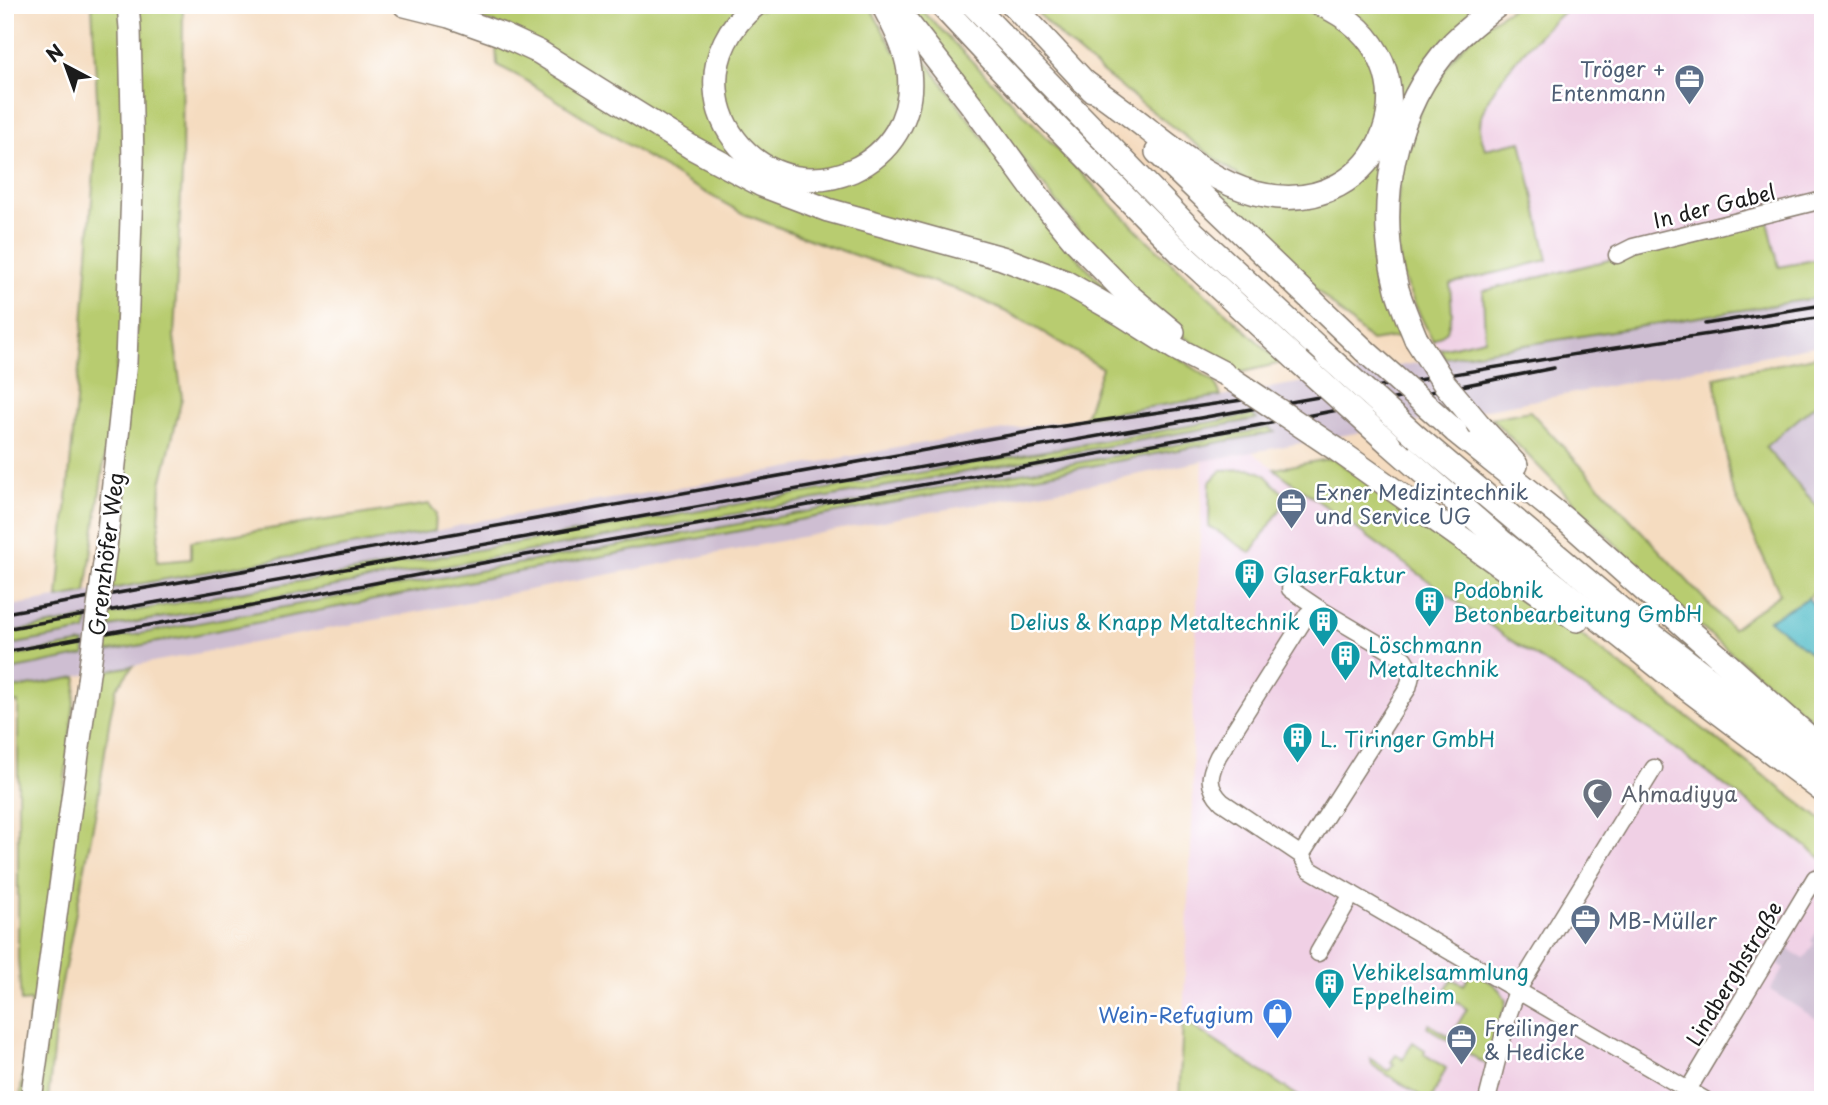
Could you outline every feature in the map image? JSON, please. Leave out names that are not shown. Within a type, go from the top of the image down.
[{"type":"highway","points":[[405,5],[449,16],[500,34],[539,52],[691,147],[762,186],[828,210],[1002,258],[1065,282],[1175,348],[1227,375]]},
{"type":"highway","points":[[755,5],[738,22],[722,48],[715,83],[718,106],[735,141],[757,162],[777,173],[804,179],[836,177],[854,170],[879,153],[891,140],[902,121],[907,106],[909,69],[904,48],[883,5]]},
{"type":"highway","points":[[894,5],[974,108],[1040,200],[1074,240],[1126,293],[1227,375],[1640,665],[1669,675]]},
{"type":"highway","points":[[940,5],[1181,253],[1389,443],[1501,541],[1669,675],[1823,791]]},
{"type":"highway","points":[[974,5],[1194,233],[1327,356],[1419,438],[1636,622],[1823,766]]},
{"type":"highway","points":[[1013,5],[1082,80],[1365,351],[1455,431],[1567,522],[1823,750]]},
{"type":"highway","points":[[1082,80],[1184,158],[1222,181],[1276,197],[1321,193],[1349,179],[1370,158],[1384,132],[1389,102],[1385,70],[1380,56],[1347,19],[1322,5]]},
{"type":"highway","points":[[1498,5],[1475,22],[1452,45],[1427,77],[1406,116],[1390,174],[1387,210],[1390,252],[1397,290],[1416,339],[1444,383],[1567,522]]},
{"type":"main road","name":"Grenzhöfer Weg","points":[[31,1100],[106,548],[126,362],[133,161],[128,5]]},
{"type":"street","name":"In der Gabel","points":[[1617,255],[1633,247],[1823,200]]},
{"type":"street","points":[[1290,589],[1404,659],[1412,673],[1408,688],[1301,855]]},
{"type":"street","points":[[1321,610],[1313,610],[1307,615],[1218,756],[1210,783],[1214,794],[1301,855],[1309,869],[1705,1100]]},
{"type":"street","points":[[1487,1100],[1517,991],[1654,768]]},
{"type":"street","name":"Lindberghstraße","points":[[1688,1090],[1815,878]]},
{"type":"street","points":[[1318,953],[1352,894]]},
{"type":"shaded area","points":[[1517,5],[1823,5],[1823,258],[1779,267],[1768,221],[1483,291],[1485,339],[1440,349],[1418,312]]},
{"type":"shaded area","points":[[1823,297],[1823,344],[5,690],[5,607],[935,441]]},
{"type":"shaded area","points":[[1823,398],[1823,513],[1765,447]]},
{"type":"shaded area","points":[[1252,452],[1506,637],[1654,733],[1823,861],[1823,1100],[1304,1100],[1183,1020],[1193,805],[1192,734],[1203,461]]},
{"type":"shaded area","points":[[1823,922],[1823,1023],[1770,990],[1784,968],[1775,962],[1785,947],[1804,959]]},
{"type":"green space","points":[[92,5],[183,5],[182,174],[174,337],[182,398],[161,484],[157,562],[191,559],[191,541],[429,504],[436,513],[435,531],[111,589],[138,316],[125,308],[86,593],[58,598],[83,324],[98,116]]},
{"type":"green space","points":[[433,5],[742,5],[761,10],[770,5],[869,5],[895,52],[913,44],[1052,231],[1117,299],[1126,323],[1215,382],[1221,396],[1085,417],[1102,368],[1026,322],[972,295],[819,243],[744,214],[683,180],[497,65],[495,23]]},
{"type":"green space","points":[[900,5],[917,5],[1145,238],[1281,363],[1239,373],[1172,329],[1113,273]]},
{"type":"green space","points":[[1031,5],[1293,5],[1329,19],[1337,5],[1486,5],[1461,26],[1384,168],[1405,336],[1371,341],[1193,174],[1278,204],[1098,69],[1063,39]]},
{"type":"green space","points":[[1517,5],[1573,5],[1531,43],[1502,78],[1490,96],[1480,127],[1485,149],[1521,141],[1548,260],[1450,284],[1452,313],[1447,331],[1433,341],[1409,291],[1399,258],[1397,209],[1407,140],[1426,99],[1454,57],[1478,32]]},
{"type":"green space","points":[[1768,221],[1779,267],[1823,258],[1823,297],[1445,358],[1440,349],[1485,339],[1483,291]]},
{"type":"green space","points":[[1823,355],[1823,398],[1765,447],[1823,513],[1823,593],[1818,589],[1808,598],[1770,620],[1823,663],[1823,729],[1680,610],[1491,418],[1530,411],[1732,629],[1780,594],[1731,486],[1715,377]]},
{"type":"green space","points":[[1252,415],[1257,419],[104,628],[105,616]]},
{"type":"green space","points":[[1269,428],[1275,432],[528,570],[101,653],[102,641]]},
{"type":"green space","points":[[1333,458],[1542,605],[1823,821],[1823,859],[1654,733],[1506,637],[1274,469]]},
{"type":"green space","points":[[1252,469],[1264,474],[1288,498],[1251,553],[1209,526],[1210,482],[1221,470]]},
{"type":"green space","points":[[88,618],[86,631],[5,646],[5,633]]},
{"type":"green space","points":[[84,643],[85,655],[5,671],[5,657]]},
{"type":"green space","points":[[133,666],[116,689],[110,717],[97,806],[58,1003],[48,1100],[36,1100],[94,673]]},
{"type":"green space","points":[[77,677],[39,1000],[25,1100],[20,1100],[31,1001],[21,1002],[18,959],[18,702],[5,704],[5,690]]},
{"type":"green space","points":[[1471,972],[1496,986],[1506,1001],[1490,1067],[1427,1027],[1429,1024],[1450,1037],[1467,1009],[1443,993],[1452,979],[1464,985]]},
{"type":"green space","points":[[1183,1020],[1304,1100],[1179,1100]]},
{"type":"green space","points":[[1413,1042],[1425,1050],[1424,1054],[1446,1068],[1431,1100],[1372,1065],[1371,1059],[1389,1071],[1396,1055],[1403,1059]]},
{"type":"water","points":[[1808,598],[1823,616],[1823,663],[1769,620]]},
{"type":"railway","points":[[1705,324],[1823,305]]},
{"type":"railway","points":[[5,629],[1387,385],[1823,317]]},
{"type":"railway","points":[[5,652],[520,556],[1255,426],[1554,368]]},
{"type":"railway","points":[[5,613],[1050,428],[1249,399]]},
{"type":"place","name":"Tröger + Entenmann","points":[[1689,107]]},
{"type":"place","name":"Exner Medizintechnik und Service UG","points":[[1292,530]]},
{"type":"place","name":"GlaserFaktur","points":[[1250,601]]},
{"type":"place","name":"Podobnik Betonbearbeitung GmbH","points":[[1430,628]]},
{"type":"place","name":"Delius & Knapp Metaltechnik","points":[[1323,648]]},
{"type":"place","name":"Löschmann Metaltechnik","points":[[1345,683]]},
{"type":"place","name":"L. Tiringer GmbH","points":[[1297,765]]},
{"type":"place","name":"Ahmadiyya","points":[[1598,820]]},
{"type":"place","name":"MB-Müller","points":[[1585,947]]},
{"type":"place","name":"Vehikelsammlung Eppelheim","points":[[1329,1010]]},
{"type":"place","name":"Wein-Refugium","points":[[1277,1041]]},
{"type":"place","name":"Freilinger & Hedicke","points":[[1461,1066]]}]
